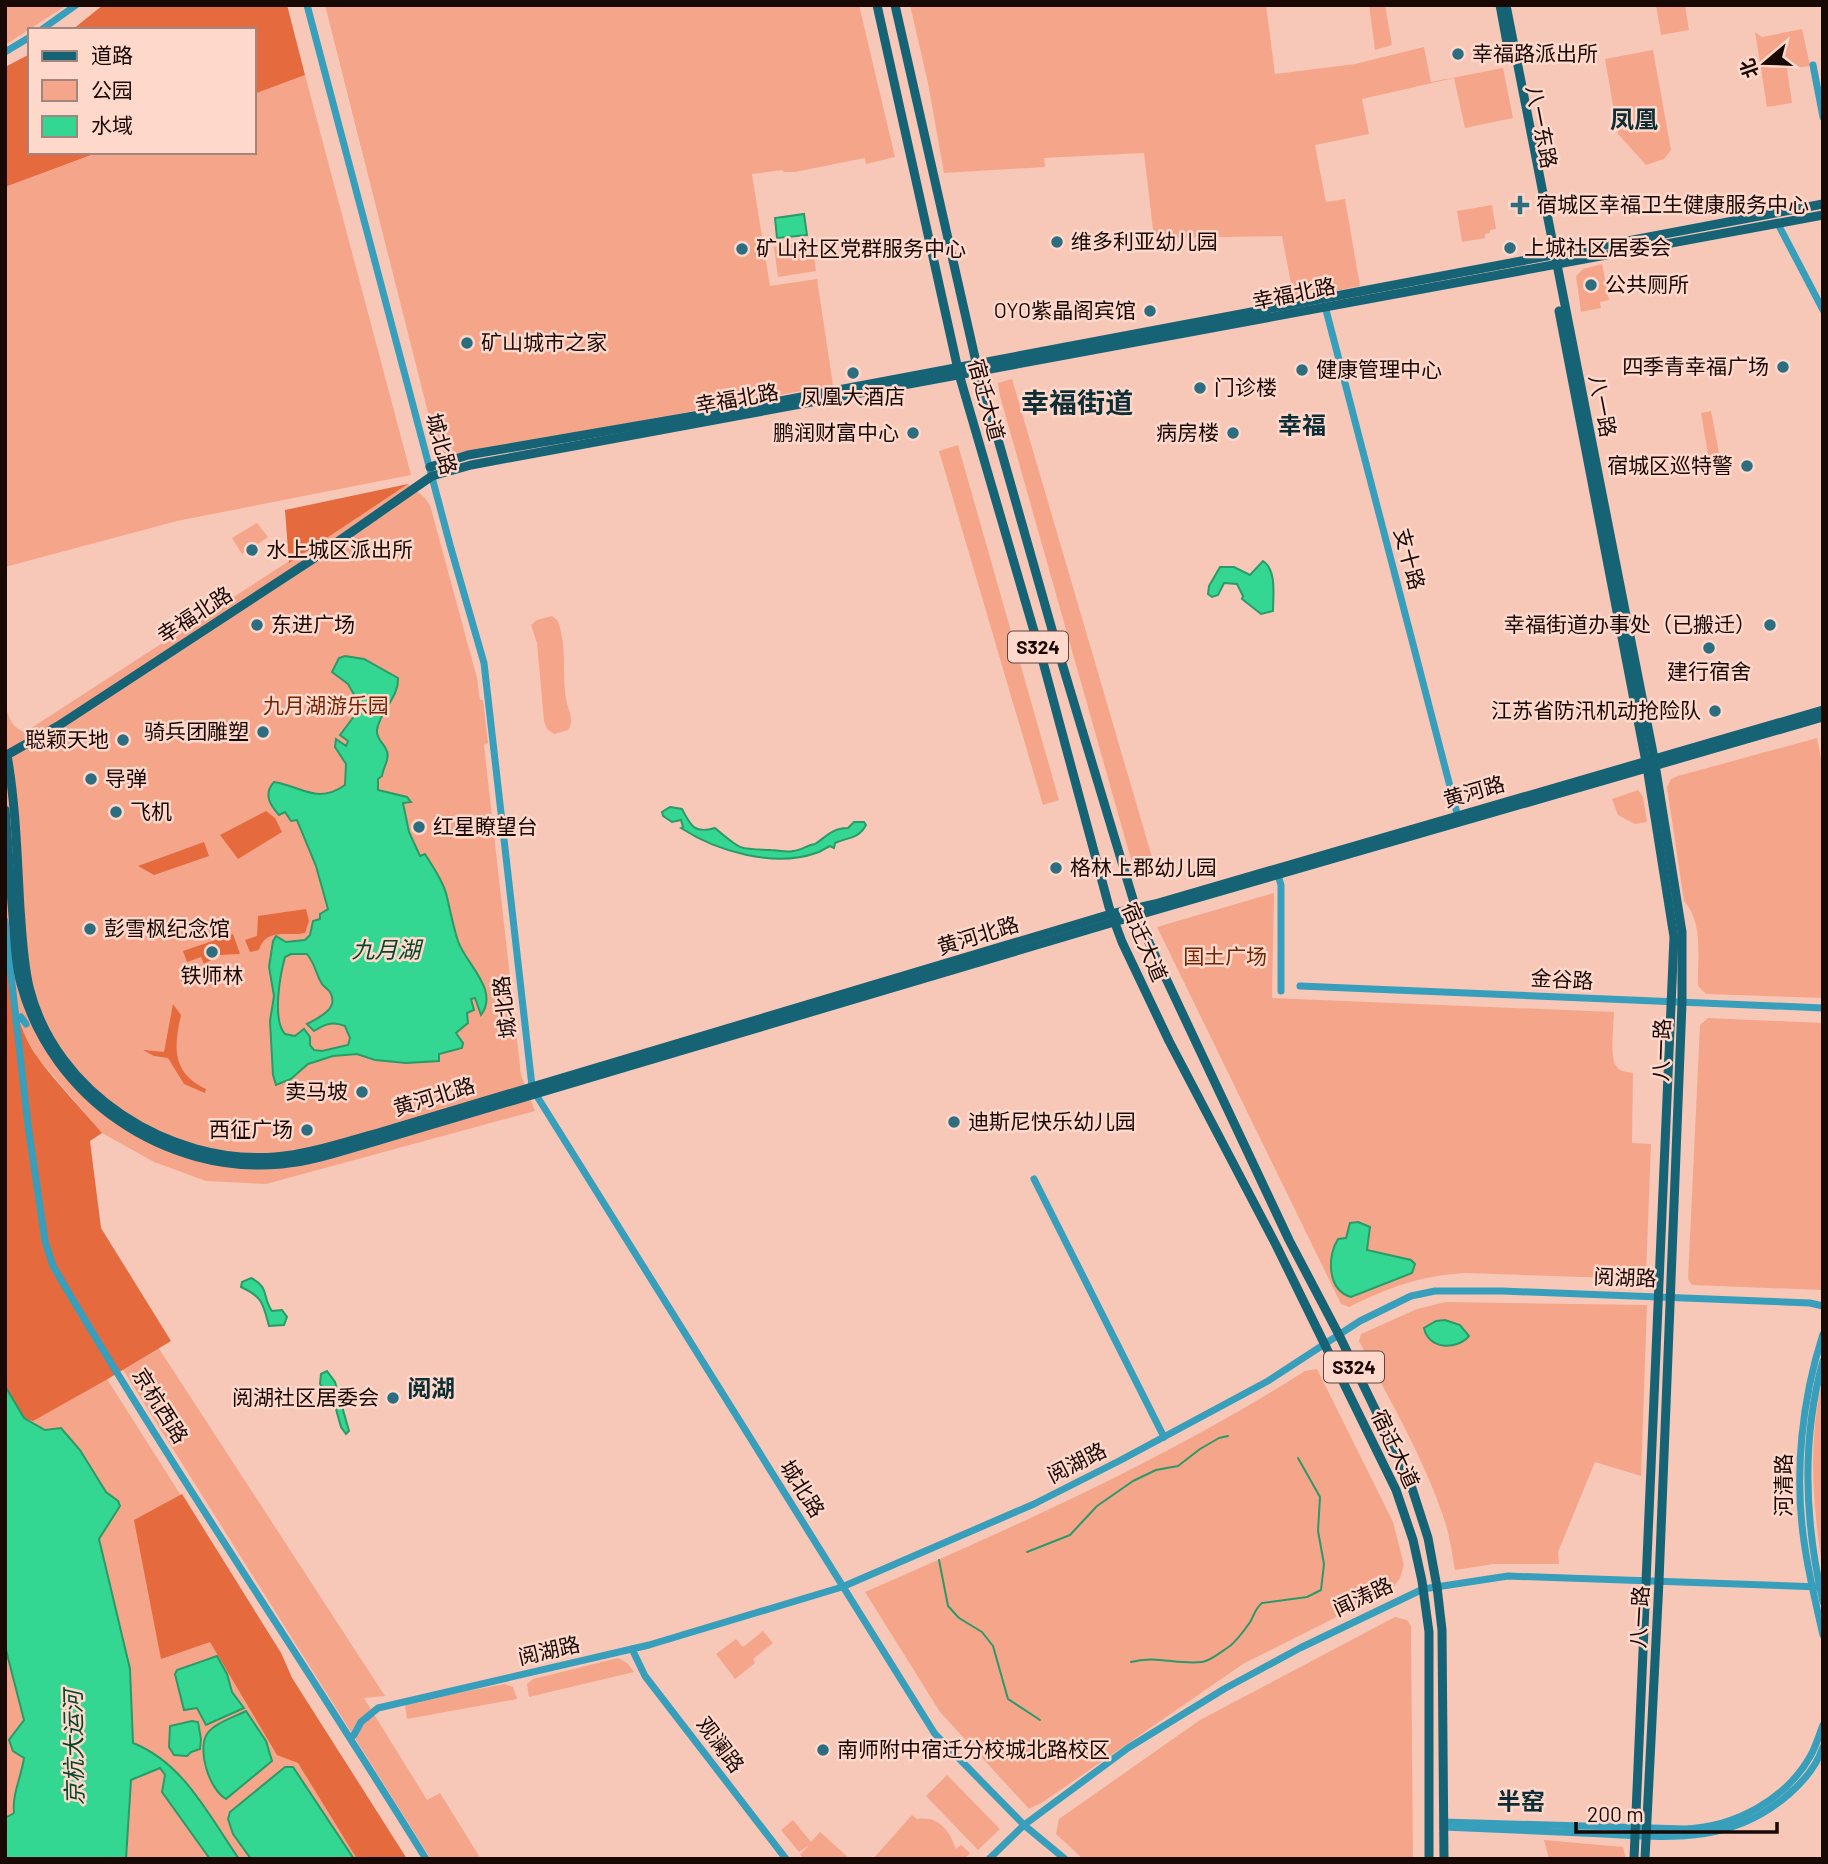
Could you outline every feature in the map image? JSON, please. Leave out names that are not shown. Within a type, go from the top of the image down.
[{"type":"main road","name":"宿迁大道","points":[[877,5],[958,370],[1043,662],[1113,918],[1169,1041],[1325,1344],[1396,1490],[1413,1540],[1429,1632],[1429,1859]]},
{"type":"main road","name":"宿迁大道","points":[[895,5],[978,366],[1055,640],[1137,912],[1289,1240],[1409,1479],[1428,1538],[1442,1630],[1444,1859]]},
{"type":"main road","name":"八一东路","points":[[1500,5],[1552,260]]},
{"type":"main road","name":"八一东路","points":[[1506,5],[1552,260]]},
{"type":"main road","points":[[1552,260],[1823,204]]},
{"type":"main road","points":[[1552,260],[1823,215]]},
{"type":"main road","name":"幸福北路","points":[[6,753],[58,726],[310,561],[431,472],[978,366],[1552,260]]},
{"type":"main road","name":"幸福北路","points":[[978,366],[1325,306],[1552,260]]},
{"type":"main road","name":"八一路","points":[[1552,260],[1650,762],[1674,937],[1677,1003],[1670,1297],[1645,1859]]},
{"type":"main road","name":"黄河路","points":[[1137,912],[1650,762],[1822,716]]},
{"type":"main road","name":"黄河北路","points":[[6,753],[12,783],[22,940],[29,984],[51,1039],[78,1076],[111,1106],[140,1125],[175,1143],[199,1151],[240,1157],[274,1157],[342,1143],[1137,912]]},
{"type":"main road","name":"黄河北路","points":[[5,810],[18,965],[25,998],[38,1029],[54,1057],[74,1083],[106,1112],[151,1141],[212,1161],[242,1165],[284,1164],[368,1143],[534,1089]]},
{"type":"main road","name":"黄河路","points":[[1137,912],[1278,875],[1459,818]]},
{"type":"main road","name":"八一路","points":[[1634,1859],[1659,1296],[1677,1003]]},
{"type":"street","points":[[44,28],[76,5]]},
{"type":"street","name":"城北路","points":[[307,5],[485,667],[534,1089],[935,1734],[1024,1825],[1065,1859]]},
{"type":"street","points":[[5,52],[28,38]]},
{"type":"street","points":[[1813,65],[1823,117]]},
{"type":"street","points":[[1778,224],[1823,310]]},
{"type":"street","name":"支十路","points":[[1325,306],[1459,818]]},
{"type":"street","points":[[1278,875],[1281,991]]},
{"type":"street","name":"京杭西路","points":[[5,921],[45,1241],[53,1266],[241,1570],[351,1737],[426,1859]]},
{"type":"street","name":"金谷路","points":[[1300,986],[1823,1008]]},
{"type":"street","points":[[16,1022],[21,1017],[26,1024]]},
{"type":"street","points":[[1034,1179],[1164,1437]]},
{"type":"street","name":"阅湖路","points":[[351,1737],[361,1722],[378,1707],[632,1649],[842,1587],[1034,1504],[1268,1381],[1339,1335],[1411,1296],[1435,1290],[1659,1296],[1810,1303],[1823,1306]]},
{"type":"street","name":"河清路","points":[[1823,1334],[1807,1398],[1800,1477],[1803,1539],[1816,1587],[1823,1602]]},
{"type":"street","name":"河清路","points":[[1823,1361],[1813,1415],[1807,1473],[1810,1528],[1823,1635]]},
{"type":"street","name":"闻涛路","points":[[989,1859],[1024,1825],[1128,1748],[1224,1689],[1350,1622],[1423,1589],[1508,1576],[1816,1587]]},
{"type":"street","name":"观澜路","points":[[632,1649],[645,1675],[786,1859]]},
{"type":"street","points":[[1646,1832],[1705,1827],[1728,1822],[1755,1810],[1801,1770],[1812,1754],[1823,1725]]},
{"type":"street","points":[[1443,1824],[1703,1836],[1735,1827],[1762,1815],[1797,1787],[1812,1769],[1823,1747]]},
{"type":"green space","points":[[5,5],[67,5],[28,28],[5,45]]},
{"type":"green space","points":[[325,5],[859,5],[895,157],[866,164],[865,158],[795,172],[782,170],[752,174],[770,286],[817,279],[833,385],[446,457],[439,456]]},
{"type":"green space","points":[[910,5],[1266,5],[1275,74],[1355,64],[1424,47],[1431,82],[1503,68],[1513,118],[1465,128],[1454,78],[1362,99],[1369,134],[1315,145],[1326,202],[1345,199],[1360,286],[1294,299],[1282,236],[1154,238],[1144,153],[1044,158],[1045,167],[944,173],[928,83]]},
{"type":"green space","points":[[1369,5],[1385,5],[1392,45],[1375,50]]},
{"type":"green space","points":[[1656,5],[1685,5],[1689,30],[1661,35]]},
{"type":"green space","points":[[1802,29],[1810,66],[1787,69],[1792,103],[1767,107],[1755,32],[1762,37]]},
{"type":"green space","points":[[1653,50],[1671,150],[1664,159],[1646,165],[1618,134],[1605,59]]},
{"type":"green space","points":[[305,75],[411,475],[177,521],[5,567],[5,187],[94,154],[256,154],[256,93]]},
{"type":"green space","points":[[1492,205],[1496,229],[1485,234],[1485,238],[1462,242],[1457,211]]},
{"type":"green space","points":[[812,241],[816,271],[778,277],[774,247]]},
{"type":"green space","points":[[1602,264],[1609,300],[1600,302],[1601,308],[1581,312],[1576,276],[1583,269]]},
{"type":"green space","points":[[1012,379],[1152,857],[1132,863],[1000,396],[998,383]]},
{"type":"green space","points":[[1711,411],[1721,463],[1710,466],[1701,413]]},
{"type":"green space","points":[[958,445],[1059,800],[1043,805],[939,451]]},
{"type":"green space","name":"九月湖游乐园","points":[[408,484],[430,505],[477,678],[480,700],[483,700],[488,743],[484,745],[521,1075],[535,1111],[266,1184],[206,1181],[154,1162],[102,1133],[37,1057],[23,1031],[10,991],[81,1338],[281,1653],[292,1678],[407,1859],[5,1859],[5,701],[13,724],[25,732]]},
{"type":"green space","points":[[257,523],[268,537],[242,554],[232,538]]},
{"type":"green space","points":[[552,616],[558,621],[561,632],[565,693],[571,721],[568,730],[554,734],[547,729],[544,721],[537,643],[531,625],[537,620]]},
{"type":"green space","points":[[1817,738],[1823,768],[1823,998],[1706,994],[1698,986],[1697,930],[1684,901],[1667,787],[1671,779],[1678,776]]},
{"type":"green space","points":[[1638,790],[1643,797],[1647,822],[1635,824],[1618,815],[1612,799]]},
{"type":"green space","name":"国土广场","points":[[1274,893],[1272,998],[1614,1012],[1615,1063],[1620,1070],[1633,1073],[1632,1143],[1651,1144],[1646,1276],[1641,1279],[1465,1273],[1405,1284],[1349,1307],[1341,1304],[1157,927]]},
{"type":"green space","points":[[1708,1018],[1823,1023],[1821,1290],[1692,1285],[1688,1279],[1700,1025]]},
{"type":"green space","points":[[101,1246],[117,1284],[385,1696],[364,1698],[427,1800],[440,1793],[481,1859],[431,1859],[64,1276]]},
{"type":"green space","points":[[1446,1302],[1647,1305],[1641,1476],[1595,1462],[1558,1552],[1559,1564],[1493,1564],[1455,1570],[1447,1528],[1427,1475],[1359,1341],[1361,1334],[1417,1309]]},
{"type":"green space","points":[[1317,1369],[1393,1522],[1404,1565],[1400,1578],[1392,1589],[1243,1664],[1029,1809],[940,1712],[865,1592],[1144,1463],[1305,1371]]},
{"type":"green space","points":[[1823,1378],[1823,1571],[1817,1524],[1813,1450]]},
{"type":"green space","points":[[1395,1617],[1407,1620],[1411,1626],[1413,1859],[1083,1859],[1056,1834],[1059,1819],[1200,1720]]},
{"type":"green space","points":[[763,1631],[773,1643],[753,1659],[755,1663],[735,1679],[716,1654],[736,1639],[743,1647]]},
{"type":"green space","points":[[618,1658],[627,1663],[634,1672],[529,1697],[527,1684],[533,1679]]},
{"type":"green space","points":[[505,1684],[513,1687],[517,1699],[407,1719],[405,1705],[410,1702]]},
{"type":"green space","points":[[947,1775],[1000,1829],[978,1850],[926,1796]]},
{"type":"green space","points":[[912,1815],[917,1819],[937,1822],[946,1830],[956,1849],[961,1845],[970,1853],[965,1859],[873,1859]]},
{"type":"green space","points":[[793,1820],[811,1842],[820,1832],[850,1859],[804,1859],[800,1855],[809,1845],[799,1852],[781,1830]]},
{"type":"green space","points":[[1544,1840],[1623,1847],[1626,1859],[1549,1859]]},
{"type":"shaded area","points":[[103,5],[287,5],[305,75],[256,93],[256,28],[74,28]]},
{"type":"shaded area","points":[[28,55],[28,154],[94,154],[5,187],[5,67]]},
{"type":"shaded area","points":[[408,484],[289,563],[285,510]]},
{"type":"shaded area","points":[[266,811],[275,818],[282,832],[238,859],[220,835]]},
{"type":"shaded area","points":[[204,842],[209,856],[154,875],[138,866]]},
{"type":"shaded area","points":[[306,909],[309,921],[305,933],[272,936],[262,943],[259,950],[250,952],[245,940],[257,936],[258,916]]},
{"type":"shaded area","points":[[233,934],[240,954],[220,955],[204,964],[201,957],[187,962],[183,951]]},
{"type":"shaded area","points":[[5,950],[15,1006],[30,1046],[102,1133],[90,1141],[101,1228],[171,1341],[33,1421],[24,1418],[5,1386]]},
{"type":"shaded area","points":[[173,1004],[181,1015],[177,1048],[181,1067],[186,1075],[206,1089],[205,1093],[184,1084],[168,1058],[154,1056],[143,1050],[164,1052]]},
{"type":"shaded area","points":[[182,1494],[281,1653],[292,1678],[407,1859],[357,1859],[298,1763],[277,1755],[210,1642],[161,1659],[134,1520]]},
{"type":"water","points":[[804,214],[807,235],[777,238],[775,218]]},
{"type":"water","points":[[1263,561],[1272,577],[1273,611],[1261,614],[1242,599],[1237,584],[1224,583],[1218,595],[1212,597],[1208,594],[1209,586],[1220,567],[1234,567],[1250,575]]},
{"type":"water","name":"九月湖","points":[[345,656],[364,659],[398,678],[396,692],[377,730],[388,756],[382,776],[378,779],[378,790],[407,797],[411,802],[403,803],[409,832],[420,856],[425,854],[442,883],[458,941],[484,986],[486,1006],[481,1015],[475,998],[471,999],[474,1010],[467,1013],[468,1023],[456,1033],[463,1043],[462,1048],[439,1054],[439,1061],[406,1063],[375,1060],[357,1054],[333,1056],[308,1064],[291,1079],[276,1085],[270,1021],[274,996],[269,967],[273,941],[276,936],[286,942],[305,940],[310,935],[313,921],[320,919],[320,914],[328,909],[316,866],[297,820],[291,821],[285,812],[279,815],[268,795],[274,782],[317,794],[326,794],[345,785],[346,764],[335,747],[336,739],[346,746],[348,741],[340,735],[360,705],[348,684],[332,672],[339,658]],"holes":[[[291,954],[307,954],[332,998],[330,1008],[307,1024],[314,1031],[329,1024],[345,1026],[350,1038],[348,1045],[322,1051],[314,1050],[304,1029],[295,1036],[285,1034],[281,1027],[278,997],[285,957]]]},
{"type":"water","points":[[670,807],[682,809],[694,827],[702,830],[715,828],[740,847],[752,849],[788,852],[815,844],[833,831],[848,828],[854,822],[864,822],[866,825],[856,836],[835,843],[834,848],[830,846],[800,857],[764,858],[728,850],[695,836],[681,828],[681,820],[672,822],[663,816],[662,812]]},
{"type":"water","points":[[1358,1222],[1370,1227],[1367,1250],[1411,1260],[1415,1264],[1412,1273],[1351,1297],[1337,1287],[1331,1272],[1331,1263],[1338,1239],[1346,1238],[1350,1223]]},
{"type":"water","points":[[251,1278],[261,1285],[272,1311],[282,1310],[287,1317],[284,1325],[269,1326],[261,1302],[254,1294],[241,1287],[242,1282]]},
{"type":"water","points":[[1445,1320],[1460,1325],[1469,1336],[1450,1346],[1443,1346],[1431,1340],[1424,1328],[1436,1321]]},
{"type":"water","points":[[327,1371],[335,1382],[349,1431],[346,1434],[341,1427],[334,1402],[320,1384],[321,1374]]},
{"type":"water","name":"京杭大运河","points":[[5,1386],[24,1418],[45,1430],[61,1428],[80,1450],[106,1492],[118,1501],[120,1506],[99,1539],[130,1669],[133,1743],[151,1752],[181,1777],[239,1859],[210,1859],[162,1792],[165,1775],[160,1768],[131,1780],[126,1859],[5,1859],[5,1818],[14,1813],[15,1793],[24,1758],[13,1751],[9,1740],[24,1720],[5,1646]]},
{"type":"water","points":[[217,1656],[227,1674],[232,1692],[244,1708],[206,1725],[197,1708],[184,1710],[175,1674],[177,1670]]},
{"type":"water","points":[[246,1711],[266,1741],[272,1761],[226,1799],[214,1787],[206,1769],[204,1741],[214,1727]]},
{"type":"water","points":[[198,1722],[200,1749],[187,1756],[174,1755],[169,1747],[170,1726]]},
{"type":"water","points":[[285,1767],[293,1767],[354,1859],[251,1859],[233,1834],[228,1819],[230,1812]]},
{"type":"waterway","points":[[1027,1552],[1070,1535],[1097,1506],[1133,1481],[1156,1470],[1178,1466],[1200,1449],[1228,1436]]},
{"type":"waterway","points":[[1131,1662],[1149,1659],[1193,1663],[1205,1661],[1235,1642],[1262,1603],[1307,1597],[1321,1590],[1324,1564],[1318,1531],[1320,1497],[1298,1458]]},
{"type":"waterway","points":[[939,1560],[948,1606],[959,1618],[982,1632],[993,1646],[1008,1699],[1040,1720]]},
{"type":"place","name":"幸福路派出所","points":[[1458,54]]},
{"type":"place","name":"宿城区幸福卫生健康服务中心","points":[[1520,205]]},
{"type":"place","name":"维多利亚幼儿园","points":[[1057,242]]},
{"type":"place","name":"上城社区居委会","points":[[1510,248]]},
{"type":"place","name":"矿山社区党群服务中心","points":[[742,249]]},
{"type":"place","name":"公共厕所","points":[[1591,285]]},
{"type":"place","name":"OYO紫晶阁宾馆","points":[[1150,311]]},
{"type":"place","name":"矿山城市之家","points":[[467,343]]},
{"type":"place","name":"四季青幸福广场","points":[[1783,367]]},
{"type":"place","name":"健康管理中心","points":[[1302,370]]},
{"type":"place","name":"凤凰大酒店","points":[[853,373]]},
{"type":"place","name":"门诊楼","points":[[1200,388]]},
{"type":"place","name":"鹏润财富中心","points":[[913,433]]},
{"type":"place","name":"病房楼","points":[[1233,433]]},
{"type":"place","name":"宿城区巡特警","points":[[1747,466]]},
{"type":"place","name":"水上城区派出所","points":[[252,550]]},
{"type":"place","name":"东进广场","points":[[257,625]]},
{"type":"place","name":"幸福街道办事处（已搬迁）","points":[[1770,625]]},
{"type":"place","name":"建行宿舍","points":[[1709,648]]},
{"type":"place","name":"江苏省防汛机动抢险队","points":[[1715,711]]},
{"type":"place","name":"骑兵团雕塑","points":[[263,732]]},
{"type":"place","name":"聪颖天地","points":[[123,740]]},
{"type":"place","name":"导弹","points":[[91,779]]},
{"type":"place","name":"飞机","points":[[116,812]]},
{"type":"place","name":"红星瞭望台","points":[[419,827]]},
{"type":"place","name":"格林上郡幼儿园","points":[[1056,868]]},
{"type":"place","name":"彭雪枫纪念馆","points":[[90,929]]},
{"type":"place","name":"铁师林","points":[[212,952]]},
{"type":"place","name":"卖马坡","points":[[362,1092]]},
{"type":"place","name":"迪斯尼快乐幼儿园","points":[[954,1122]]},
{"type":"place","name":"西征广场","points":[[307,1130]]},
{"type":"place","name":"阅湖社区居委会","points":[[393,1398]]},
{"type":"place","name":"南师附中宿迁分校城北路校区","points":[[823,1750]]},
{"type":"district","name":"凤凰","points":[[1634,120]]},
{"type":"district","name":"幸福街道","points":[[1077,403]]},
{"type":"district","name":"幸福","points":[[1302,426]]},
{"type":"district","name":"阅湖","points":[[431,1389]]},
{"type":"district","name":"半窑","points":[[1521,1802]]}]
